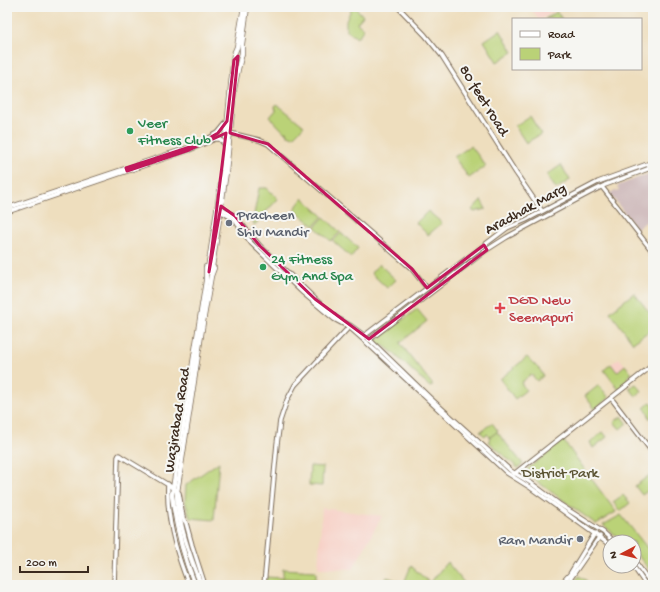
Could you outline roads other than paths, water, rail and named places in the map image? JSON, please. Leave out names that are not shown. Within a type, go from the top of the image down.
[{"type":"highway","name":"Wazirabad Road","points":[[195,585],[184,552],[177,492],[203,322],[211,276],[214,268],[212,257],[223,171],[234,60],[244,7]]},
{"type":"highway","name":"Wazirabad Road","points":[[201,585],[187,547],[172,495],[206,281],[206,266],[212,257],[226,172],[234,89],[242,53],[247,7]]},
{"type":"highway","points":[[234,60],[239,56],[239,64]]},
{"type":"highway","points":[[178,554],[184,552]]},
{"type":"main road","name":"80 feet road","points":[[398,7],[426,36],[442,56],[542,212]]},
{"type":"main road","points":[[127,170],[204,141],[218,133],[227,121]]},
{"type":"main road","points":[[230,133],[260,140],[268,144],[412,269],[428,288]]},
{"type":"main road","points":[[7,208],[15,207],[189,150],[215,139],[220,139],[225,145]]},
{"type":"main road","name":"Aradhak Marg","points":[[363,337],[507,228],[542,212],[598,182],[653,162]]},
{"type":"main road","name":"Aradhak Marg","points":[[368,341],[487,250],[551,213],[602,187],[653,167]]},
{"type":"main road","points":[[602,187],[653,252]]},
{"type":"main road","points":[[7,212],[15,207]]},
{"type":"main road","points":[[220,210],[235,216],[260,246],[314,299],[368,341],[514,475],[602,539]]},
{"type":"main road","points":[[484,245],[487,250]]},
{"type":"main road","points":[[264,585],[277,444],[282,415],[287,400],[295,385],[350,326]]},
{"type":"main road","points":[[514,475],[653,366]]},
{"type":"main road","points":[[611,399],[653,454]]},
{"type":"main road","points":[[114,585],[118,456],[168,484],[177,492]]},
{"type":"main road","points":[[514,475],[603,532],[566,585]]},
{"type":"main road","points":[[168,484],[168,508],[178,554],[189,585]]},
{"type":"main road","points":[[179,515],[186,523],[206,585]]},
{"type":"main road","points":[[586,528],[591,540]]},
{"type":"main road","points":[[560,585],[570,574],[598,529]]},
{"type":"main road","points":[[642,571],[652,585]]},
{"type":"main road","points":[[638,574],[646,585]]},
{"type":"place","name":"Veer Fitness Club","points":[[130,131]]},
{"type":"place","name":"Pracheen Shiv Mandir","points":[[229,223]]},
{"type":"place","name":"24 Fitness Gym And Spa","points":[[263,267]]},
{"type":"place","name":"DGD New Seemapuri","points":[[500,308]]},
{"type":"place","name":"Ram Mandir","points":[[580,539]]},
{"type":"park label","name":"District Park","points":[[560,472]]}]
